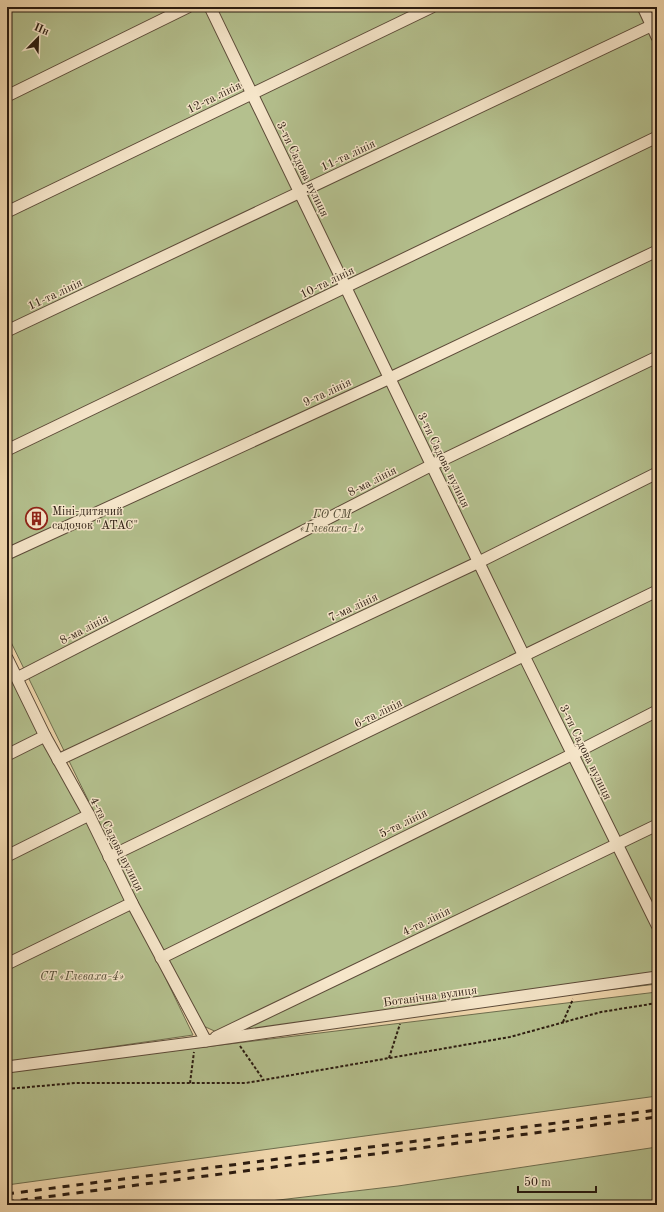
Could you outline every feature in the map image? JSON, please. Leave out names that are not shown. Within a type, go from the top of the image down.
[{"type":"street","points":[[7,96],[188,7]]},
{"type":"street","name":"3-тя Садова вулиця","points":[[210,7],[524,656],[657,925]]},
{"type":"street","name":"12-та лінія","points":[[7,212],[432,7]]},
{"type":"street","points":[[643,7],[654,25],[657,37]]},
{"type":"street","name":"11-та лінія","points":[[7,331],[654,25]]},
{"type":"street","name":"10-та лінія","points":[[7,450],[657,137]]},
{"type":"street","name":"9-та лінія","points":[[7,554],[390,378],[657,250]]},
{"type":"street","name":"8-ма лінія","points":[[17,678],[432,465],[657,357]]},
{"type":"street","name":"7-ма лінія","points":[[58,760],[479,562],[657,473]]},
{"type":"street","name":"6-та лінія","points":[[109,857],[657,591]]},
{"type":"street","name":"4-та Садова вулиця","points":[[7,658],[45,736],[89,815],[161,958],[201,1042]]},
{"type":"street","name":"5-та лінія","points":[[161,958],[657,711]]},
{"type":"street","points":[[7,755],[45,736]]},
{"type":"street","points":[[7,856],[89,815]]},
{"type":"street","name":"4-та лінія","points":[[201,1042],[657,825]]},
{"type":"street","points":[[7,964],[132,903]]},
{"type":"street","name":"Ботанічна вулиця","points":[[7,1067],[201,1042],[657,977]]},
{"type":"path","points":[[563,1022],[578,989]]},
{"type":"path","points":[[7,1089],[75,1083],[246,1083],[510,1037],[601,1012],[657,1003]]},
{"type":"path","points":[[389,1058],[401,1021]]},
{"type":"path","points":[[233,1037],[263,1079]]},
{"type":"path","points":[[190,1083],[201,1042]]},
{"type":"green space","name":"ГО СМ «Глеваха-1»","points":[[7,7],[657,7],[657,984],[223,1035],[197,1023],[7,634]]},
{"type":"green space","name":"СТ «Глеваха-4»","points":[[7,649],[193,1035],[7,1062]]},
{"type":"green space","points":[[657,992],[657,1096],[7,1185],[7,1071]]},
{"type":"green space","points":[[657,1147],[657,1205],[236,1205],[398,1186]]},
{"type":"railway","points":[[7,1194],[657,1110]]},
{"type":"railway","points":[[7,1202],[657,1117]]},
{"type":"place","name":"Міні-дитячий садочок \"АТАС\"","points":[[36,518]]}]
